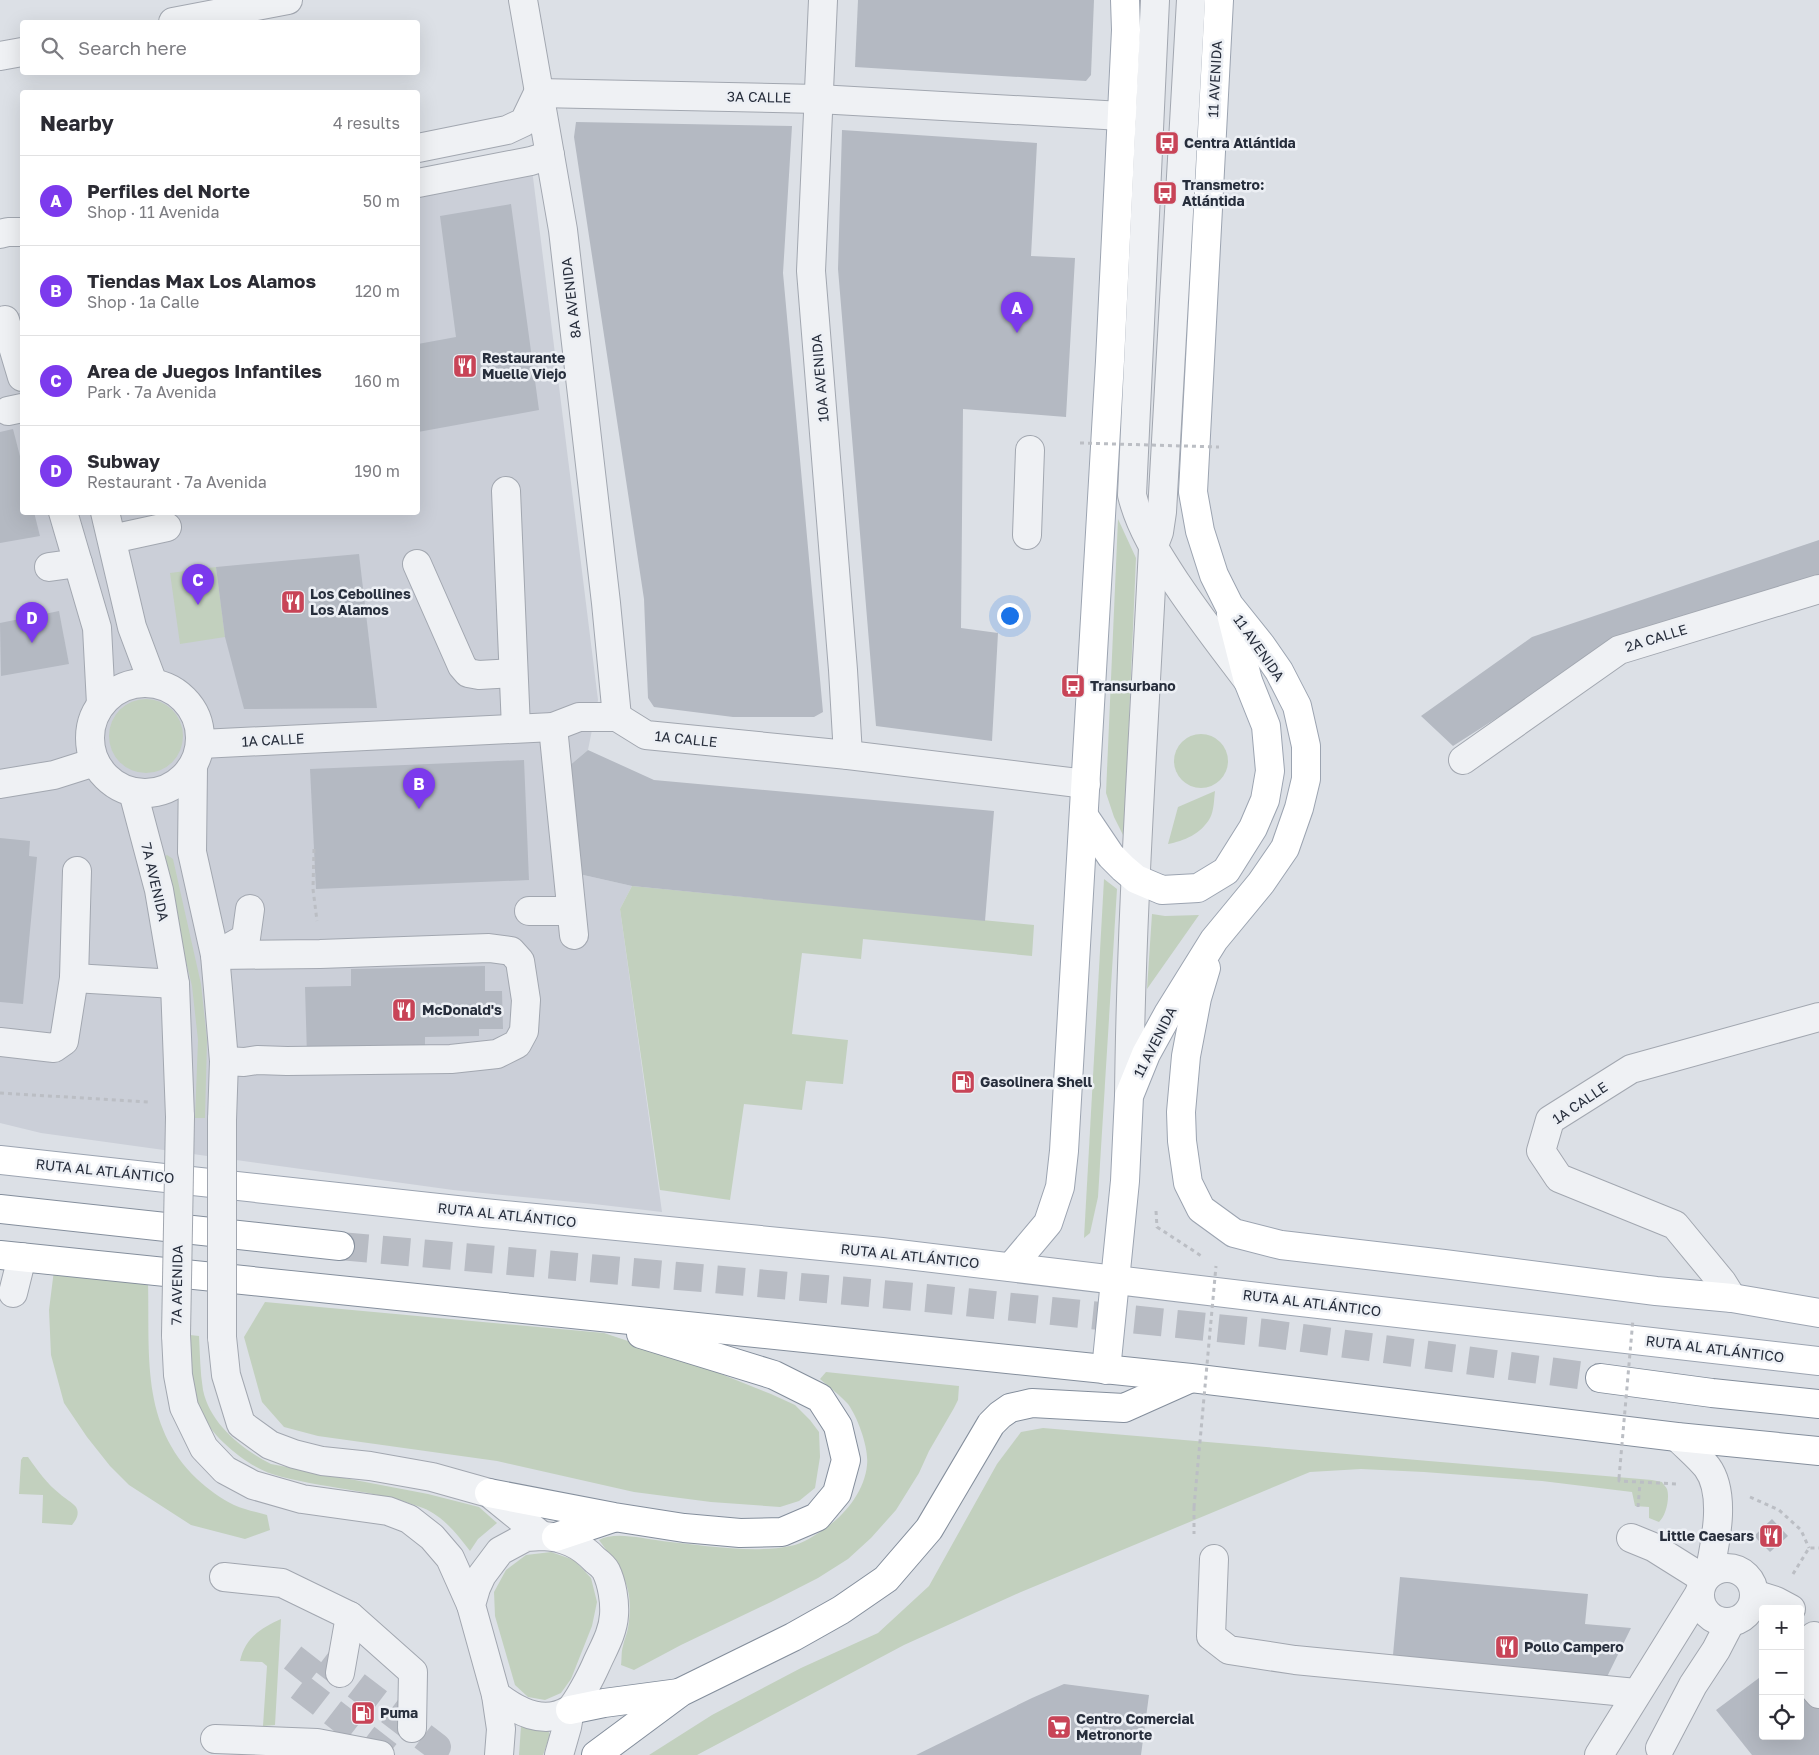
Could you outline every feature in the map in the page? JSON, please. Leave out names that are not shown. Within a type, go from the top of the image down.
[{"type":"main road","points":[[1011,1267],[1048,1223],[1060,1187],[1065,1142],[1110,362],[1126,30],[1125,0]]},
{"type":"main road","name":"11 AVENIDA","points":[[1106,1370],[1125,1181],[1130,1096],[1146,1054],[1168,1014],[1214,940],[1261,883],[1285,848],[1299,808],[1306,779],[1306,746],[1297,706],[1279,671],[1229,605],[1214,575],[1200,531],[1193,492],[1220,0]]},
{"type":"main road","points":[[1084,816],[1112,856],[1136,879],[1162,890],[1198,888],[1226,871],[1253,828],[1265,800],[1270,770],[1266,726],[1248,681],[1229,605]]},
{"type":"main road","points":[[1214,940],[1197,998],[1186,1056],[1181,1112],[1182,1141],[1188,1183],[1201,1209],[1234,1233],[1281,1245],[1656,1291],[1732,1298],[1819,1313]]},
{"type":"main road","name":"RUTA AL ATLÁNTICO","points":[[0,1160],[484,1213],[882,1252],[1819,1361]]},
{"type":"main road","points":[[0,1209],[340,1246]]},
{"type":"main road","points":[[11,1256],[1191,1378],[1819,1451]]},
{"type":"main road","points":[[489,1493],[614,1517],[684,1528],[740,1533],[782,1532],[817,1517],[837,1493],[846,1460],[838,1426],[820,1398],[774,1375],[585,1316]]},
{"type":"main road","points":[[596,1755],[681,1692],[793,1637],[841,1610],[886,1579],[929,1529],[992,1424],[1010,1408],[1032,1403],[1124,1408],[1191,1378]]},
{"type":"main road","points":[[1600,1378],[1712,1393],[1819,1404]]},
{"type":"main road","points":[[549,1536],[614,1517]]},
{"type":"main road","points":[[570,1710],[681,1692]]},
{"type":"street","points":[[183,20],[288,0]]},
{"type":"street","name":"8A AVENIDA","points":[[523,0],[566,260],[606,603],[617,718]]},
{"type":"street","name":"10A AVENIDA","points":[[824,0],[811,271],[843,660],[848,755]]},
{"type":"street","points":[[1155,0],[1132,494],[1137,513],[1153,548],[1192,606],[1248,681]]},
{"type":"street","points":[[1130,1096],[1130,1029],[1136,879],[1153,548],[1159,532],[1162,512],[1190,0]]},
{"type":"street","points":[[0,56],[20,52]]},
{"type":"street","points":[[420,148],[507,130],[524,122],[538,93]]},
{"type":"street","name":"3A CALLE","points":[[538,93],[818,99],[1122,116]]},
{"type":"street","points":[[1182,146],[1211,173]]},
{"type":"street","points":[[420,183],[532,161],[550,155]]},
{"type":"street","points":[[0,234],[20,232]]},
{"type":"street","points":[[9,320],[20,368]]},
{"type":"street","points":[[1027,535],[1030,450]]},
{"type":"street","points":[[506,491],[516,728]]},
{"type":"street","points":[[64,515],[97,628],[101,704]]},
{"type":"street","points":[[106,515],[132,627],[153,683]]},
{"type":"street","points":[[112,539],[168,527]]},
{"type":"street","points":[[49,567],[78,563]]},
{"type":"street","points":[[416,564],[462,666],[468,672],[479,675],[513,673]]},
{"type":"street","name":"2A CALLE","points":[[1463,760],[1619,650],[1819,589]]},
{"type":"street","points":[[197,756],[175,784],[150,793],[133,792],[118,786],[105,776],[95,762],[90,748],[90,732],[93,718],[101,704],[111,693],[132,684],[153,683],[174,690],[189,704],[199,723],[192,852],[215,956],[224,1061],[222,1120],[222,1337],[226,1375],[242,1424],[270,1445],[294,1454],[322,1461],[370,1466],[432,1477],[489,1493],[549,1536]]},
{"type":"street","name":"1A CALLE","points":[[197,756],[516,728],[553,727],[579,717],[617,718],[646,735],[848,755],[1086,784]]},
{"type":"street","points":[[529,911],[573,923],[553,727]]},
{"type":"street","points":[[0,784],[54,775],[95,762]]},
{"type":"street","name":"7A AVENIDA","points":[[133,792],[159,890],[175,984],[180,1117],[176,1334],[178,1376],[184,1407],[204,1448],[225,1470],[253,1485],[302,1499],[388,1511],[409,1520],[432,1537],[450,1558],[472,1605]]},
{"type":"street","points":[[0,1042],[54,1048],[64,1041],[74,978],[77,871]]},
{"type":"street","points":[[215,956],[246,938],[250,909]]},
{"type":"street","points":[[215,956],[489,948],[511,951],[520,961],[526,1000],[524,1031],[518,1044],[497,1054],[451,1059],[224,1061]]},
{"type":"street","points":[[74,978],[175,984]]},
{"type":"street","name":"1A CALLE","points":[[1732,1298],[1722,1282],[1675,1224],[1558,1178],[1541,1151],[1550,1120],[1632,1069],[1819,1017]]},
{"type":"street","points":[[11,1256],[13,1293]]},
{"type":"street","points":[[1677,1436],[1708,1468],[1716,1486],[1717,1534],[1700,1603],[1704,1612],[1720,1622],[1748,1615]]},
{"type":"street","points":[[499,1755],[501,1729],[496,1695],[472,1605],[476,1588],[482,1575],[500,1551],[526,1537],[549,1536],[570,1541],[583,1548],[606,1570],[613,1599],[614,1616],[611,1630],[592,1676],[570,1710],[559,1755]]},
{"type":"street","points":[[1632,1538],[1653,1547],[1704,1582]]},
{"type":"street","points":[[1214,1559],[1211,1636],[1229,1650],[1295,1660],[1636,1694]]},
{"type":"street","points":[[1599,1755],[1704,1582],[1716,1570],[1734,1568],[1748,1578],[1748,1615],[1716,1650],[1693,1685],[1660,1748]]},
{"type":"street","points":[[224,1577],[282,1583],[350,1616],[413,1672],[412,1728]]},
{"type":"street","points":[[1768,1605],[1776,1601],[1784,1605]]},
{"type":"street","points":[[340,1673],[350,1616]]},
{"type":"street","points":[[1808,1632],[1806,1678],[1819,1694]]},
{"type":"street","points":[[496,1695],[522,1712],[537,1716],[552,1716],[570,1710]]},
{"type":"street","points":[[215,1739],[317,1743],[380,1755]]},
{"type":"path","points":[[1080,443],[1219,447]]},
{"type":"path","points":[[314,849],[313,889],[317,922]]},
{"type":"path","points":[[0,1094],[126,1100]]},
{"type":"path","points":[[1157,1227],[1216,1266],[1193,1520]]},
{"type":"path","points":[[1633,1319],[1619,1481],[1640,1483]]},
{"type":"path","points":[[1716,1486],[1752,1497],[1779,1510],[1802,1530],[1809,1548]]},
{"type":"shaded area","points":[[531,161],[598,700],[588,750],[569,766],[579,874],[632,886],[620,909],[662,1212],[453,1190],[41,1133],[0,1123],[0,319],[5,320],[20,313],[20,515],[420,515],[420,186]]},
{"type":"green space","points":[[1118,519],[1136,558],[1124,837],[1114,817],[1106,793]]},
{"type":"green space","points":[[216,567],[225,637],[180,644],[170,573]]},
{"type":"green space","points":[[146,699],[160,702],[172,710],[180,722],[183,736],[180,750],[172,762],[160,770],[146,773],[132,770],[120,762],[112,750],[109,736],[112,722],[120,710],[132,702]]},
{"type":"green space","points":[[1201,734],[1211,736],[1220,742],[1226,751],[1228,761],[1226,771],[1220,780],[1211,786],[1201,788],[1191,786],[1182,780],[1176,771],[1174,761],[1176,751],[1182,742],[1191,736]]},
{"type":"green space","points":[[1215,791],[1214,805],[1206,824],[1192,836],[1168,844],[1178,807]]},
{"type":"green space","points":[[167,855],[173,859],[201,984],[207,1040],[205,1118],[195,1118],[198,1040],[192,986],[165,875],[163,857]]},
{"type":"green space","points":[[1104,879],[1117,889],[1098,1197],[1090,1233],[1084,1238]]},
{"type":"green space","points":[[632,886],[1034,925],[1032,956],[863,939],[861,959],[802,953],[792,1034],[848,1040],[843,1084],[806,1081],[802,1110],[744,1104],[730,1200],[660,1190],[620,909]]},
{"type":"green space","points":[[1152,914],[1165,916],[1199,915],[1147,989]]},
{"type":"green space","points":[[54,1270],[148,1282],[148,1335],[152,1387],[157,1411],[166,1435],[179,1458],[197,1479],[229,1503],[267,1515],[270,1530],[245,1539],[191,1525],[129,1485],[110,1466],[64,1403],[51,1355],[49,1310]]},
{"type":"green space","points":[[265,1302],[604,1333],[691,1362],[795,1405],[810,1420],[819,1432],[820,1457],[815,1488],[799,1501],[780,1507],[711,1502],[634,1492],[497,1461],[318,1436],[284,1427],[262,1402],[244,1337]]},
{"type":"green space","points":[[190,1335],[199,1336],[203,1390],[212,1414],[229,1434],[260,1458],[271,1464],[428,1494],[479,1507],[497,1523],[478,1539],[470,1551],[455,1532],[443,1521],[423,1508],[386,1497],[272,1474],[241,1458],[213,1432],[197,1404],[193,1385]]},
{"type":"green space","points":[[826,1372],[959,1386],[958,1400],[954,1408],[929,1451],[919,1473],[896,1510],[871,1538],[848,1559],[818,1578],[634,1670],[621,1665],[622,1648],[628,1630],[630,1601],[625,1580],[599,1540],[606,1537],[621,1536],[727,1548],[760,1549],[790,1546],[805,1541],[827,1527],[854,1500],[866,1474],[865,1442],[848,1404],[820,1379]]},
{"type":"green space","points":[[1043,1428],[1652,1480],[1662,1482],[1666,1487],[1668,1502],[1664,1516],[1659,1522],[1649,1518],[1649,1507],[1635,1506],[1632,1492],[1542,1481],[1424,1472],[1361,1469],[1310,1472],[1021,1592],[904,1645],[697,1755],[649,1755],[712,1715],[801,1668],[878,1633],[929,1586],[997,1464],[1021,1432]]},
{"type":"green space","points":[[23,1457],[28,1457],[51,1486],[76,1507],[78,1514],[72,1525],[42,1523],[43,1495],[19,1494],[21,1460]]},
{"type":"green space","points":[[551,1552],[574,1560],[591,1578],[597,1602],[592,1626],[571,1679],[561,1693],[545,1700],[528,1697],[515,1685],[495,1616],[494,1592],[506,1570],[526,1555]]},
{"type":"green space","points":[[281,1619],[275,1725],[263,1726],[267,1666],[262,1662],[240,1661],[242,1653],[250,1640],[261,1630]]},
{"type":"green space","points":[[527,1722],[546,1726],[550,1735],[543,1755],[519,1755],[521,1726]]},
{"type":"building","points":[[858,0],[1094,0],[1091,75],[1086,81],[855,67]]},
{"type":"building","points":[[576,122],[792,126],[783,273],[823,712],[814,717],[733,717],[654,707],[648,698],[644,599],[574,137]]},
{"type":"building","points":[[842,130],[1037,143],[1031,256],[1075,258],[1066,417],[963,409],[961,628],[998,633],[992,741],[876,726],[838,269]]},
{"type":"building","points":[[511,204],[539,410],[420,432],[420,344],[456,337],[440,216]]},
{"type":"building","points":[[13,429],[20,456],[20,515],[35,515],[40,536],[0,543],[0,432]]},
{"type":"building","points":[[1819,540],[1819,582],[1612,644],[1453,746],[1421,716],[1532,637]]},
{"type":"building","name":"Los Cebollines Los Alamos","points":[[359,554],[377,708],[244,709],[225,637],[216,567]]},
{"type":"building","points":[[59,611],[69,664],[1,676],[0,623]]},
{"type":"building","points":[[588,750],[654,780],[994,811],[985,921],[632,886],[579,874],[569,766]]},
{"type":"building","points":[[524,760],[529,880],[316,889],[310,769]]},
{"type":"building","points":[[0,838],[30,841],[29,856],[37,857],[23,1004],[0,1002]]},
{"type":"building","name":"McDonald's","points":[[485,966],[485,991],[502,991],[503,1029],[479,1029],[479,1036],[425,1037],[425,1053],[307,1056],[305,987],[351,986],[351,969]]},
{"type":"building","name":"Little Caesars","points":[[1772,1519],[1788,1536],[1770,1552],[1754,1536]]},
{"type":"building","name":"Pollo Campero","points":[[1400,1577],[1588,1594],[1585,1624],[1631,1628],[1602,1687],[1392,1666]]},
{"type":"building","points":[[1759,1678],[1759,1740],[1804,1740],[1804,1680],[1819,1696],[1819,1755],[1752,1755],[1716,1710]]},
{"type":"building","name":"Centro Comercial Metronorte","points":[[1064,1684],[1149,1695],[1141,1755],[916,1755],[1032,1698]]},
{"type":"tunnel","points":[[340,1246],[926,1298],[1265,1333],[1600,1378]]},
{"type":"tunnel","points":[[388,1755],[292,1681],[314,1653],[437,1747],[431,1755]]},
{"type":"place","name":"Centra Atlántida","points":[[1167,143]]},
{"type":"place","name":"Transmetro: Atlántida","points":[[1165,193]]},
{"type":"place","name":"Perfiles del Norte","points":[[1017,333]]},
{"type":"place","name":"Restaurante Muelle Viejo","points":[[465,366]]},
{"type":"place","name":"Los Cebollines Los Alamos","points":[[293,602]]},
{"type":"place","name":"Area de Juegos Infantiles","points":[[198,605]]},
{"type":"place","name":"Subway","points":[[32,643]]},
{"type":"place","name":"Transurbano","points":[[1073,686]]},
{"type":"place","name":"Tiendas Max Los Alamos","points":[[419,809]]},
{"type":"place","name":"McDonald's","points":[[404,1010]]},
{"type":"place","name":"Gasolinera Shell","points":[[963,1082]]},
{"type":"place","name":"Little Caesars","points":[[1771,1536]]},
{"type":"place","name":"Pollo Campero","points":[[1507,1647]]},
{"type":"place","name":"Puma","points":[[363,1713]]},
{"type":"place","name":"Centro Comercial Metronorte","points":[[1059,1727]]}]
